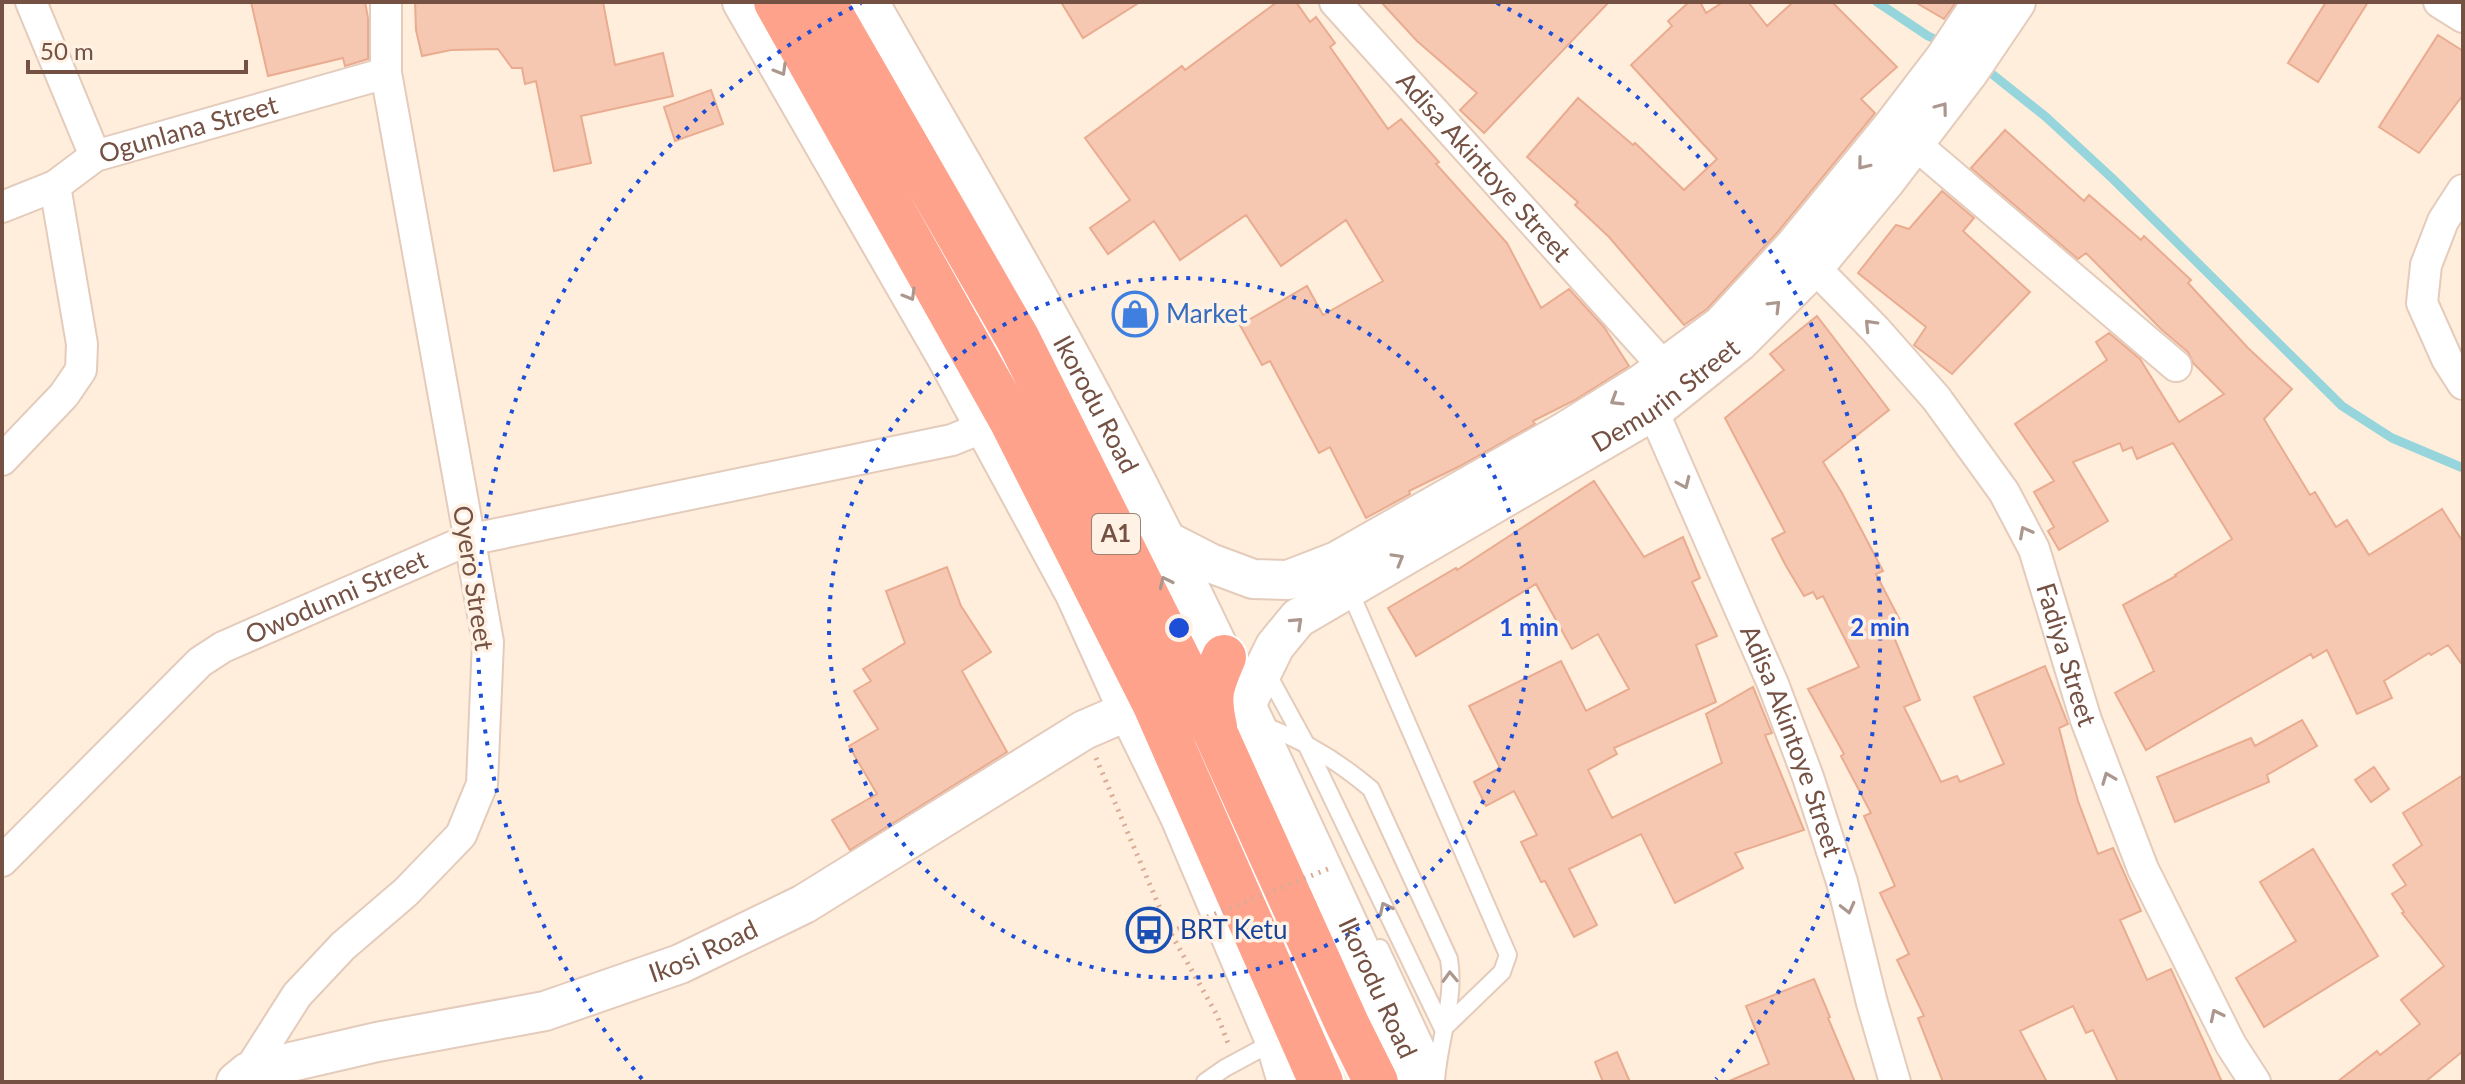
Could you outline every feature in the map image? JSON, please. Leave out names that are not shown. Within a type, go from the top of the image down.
[{"type":"highway","name":"A1","points":[[776,2],[1041,478],[1154,703],[1321,1082]]},
{"type":"highway","name":"Ikorodu Road","points":[[824,2],[1018,339],[1233,691],[1348,1026],[1376,1082]]},
{"type":"street","points":[[31,2],[95,156]]},
{"type":"street","name":"Oyero Street","points":[[242,1077],[297,995],[343,946],[406,892],[461,835],[482,784],[488,642],[386,73],[386,2]]},
{"type":"street","points":[[742,2],[984,427],[1075,594],[1180,817],[1275,1041],[1287,1082]]},
{"type":"street","name":"Ikorodu Road","points":[[869,2],[1074,363],[1165,540],[1233,691],[1431,1078]]},
{"type":"street","name":"Adisa Akintoye Street","points":[[1335,2],[1665,368]]},
{"type":"street","points":[[2439,2],[2463,17]]},
{"type":"street","name":"Demurin Street","points":[[1165,540],[1210,563],[1253,579],[1288,580],[1342,574],[1580,456],[1653,411],[1739,342],[1814,267],[1915,144],[1957,65],[1995,8]]},
{"type":"street","name":"Demurin Street","points":[[1233,691],[1342,574],[1665,368],[1722,325],[1793,248],[1865,161],[1957,65]]},
{"type":"street","name":"Ogunlana Street","points":[[2,207],[55,186],[95,156],[386,73]]},
{"type":"street","points":[[1915,144],[2176,366]]},
{"type":"street","points":[[2,460],[64,395],[81,370],[82,344],[55,186]]},
{"type":"street","points":[[2463,190],[2443,221],[2426,265],[2422,303],[2447,359],[2463,384]]},
{"type":"street","name":"Fadiya Street","points":[[1814,267],[1876,330],[1936,398],[2004,492],[2034,549],[2086,720],[2143,869],[2231,1045],[2255,1082]]},
{"type":"street","name":"Adisa Akintoye Street","points":[[1653,411],[1773,684],[1808,777],[1842,882],[1895,1082]]},
{"type":"street","name":"Owodunni Street","points":[[2,861],[200,662],[223,647],[468,540],[952,440],[984,427]]},
{"type":"street","name":"Ikosi Road","points":[[242,1077],[377,1042],[545,1011],[680,964],[804,904],[1084,730],[1128,711]]},
{"type":"lane","points":[[850,2],[925,134]]},
{"type":"lane","points":[[1046,347],[1083,415]]},
{"type":"lane","points":[[1117,485],[1233,691],[1292,759]]},
{"type":"lane","points":[[1342,574],[1508,955],[1502,972],[1443,1029]]},
{"type":"lane","points":[[1233,691],[1371,789],[1449,959],[1453,981],[1431,1078]]},
{"type":"lane","points":[[1233,691],[1306,744],[1443,1029]]},
{"type":"lane","points":[[1371,929],[1431,1078]]},
{"type":"lane","points":[[1205,1082],[1275,1041]]},
{"type":"path","points":[[1084,730],[1170,932],[1217,1015],[1236,1062]]},
{"type":"path","points":[[1170,932],[1333,867]]},
{"type":"building","points":[[251,2],[365,2],[368,59],[345,66],[343,58],[268,76]]},
{"type":"building","points":[[415,2],[603,2],[615,65],[663,53],[673,96],[581,116],[591,163],[554,171],[536,81],[525,84],[522,68],[512,68],[498,49],[451,50],[422,56],[416,30]]},
{"type":"building","points":[[1061,2],[1140,2],[1083,38]]},
{"type":"building","points":[[1277,2],[1296,2],[1310,22],[1316,17],[1335,43],[1330,47],[1388,129],[1401,119],[1439,162],[1436,164],[1507,243],[1541,308],[1569,289],[1604,327],[1629,366],[1575,400],[1533,421],[1535,424],[1409,491],[1410,494],[1366,518],[1330,447],[1319,453],[1270,361],[1262,365],[1240,325],[1307,286],[1323,315],[1383,281],[1346,220],[1281,266],[1246,215],[1180,260],[1154,221],[1108,254],[1090,228],[1130,200],[1085,138],[1182,66],[1185,70]]},
{"type":"building","points":[[1381,2],[1609,2],[1484,133],[1460,110],[1477,93],[1417,41]]},
{"type":"building","points":[[1689,2],[1700,2],[1706,13],[1723,2],[1748,2],[1767,26],[1793,2],[1832,2],[1897,67],[1861,99],[1875,113],[1776,234],[1707,309],[1684,325],[1609,237],[1575,205],[1578,202],[1527,157],[1578,98],[1633,145],[1635,143],[1684,190],[1717,159],[1631,65],[1672,26],[1668,21]]},
{"type":"building","points":[[1915,2],[1956,2],[1944,19]]},
{"type":"building","points":[[2326,2],[2368,2],[2318,82],[2288,63]]},
{"type":"building","points":[[2438,35],[2463,51],[2463,95],[2419,153],[2379,127]]},
{"type":"building","points":[[711,90],[723,124],[675,141],[664,107]]},
{"type":"building","points":[[2005,130],[2084,201],[2089,195],[2141,240],[2144,236],[2191,280],[2188,283],[2248,348],[2292,389],[2264,419],[2310,495],[2315,492],[2336,527],[2347,520],[2369,555],[2442,509],[2463,542],[2463,666],[2448,645],[2431,655],[2429,653],[2384,681],[2392,698],[2357,714],[2327,650],[2313,658],[2311,654],[2146,750],[2115,693],[2154,671],[2123,605],[2176,576],[2232,539],[2173,443],[2137,459],[2132,447],[2123,451],[2120,443],[2073,462],[2108,521],[2059,550],[2048,531],[2054,527],[2034,492],[2054,481],[2015,424],[2107,360],[2096,342],[2109,333],[2140,359],[2179,422],[2224,394],[2193,363],[2188,352],[2086,253],[2078,259],[1971,168]]},
{"type":"building","points":[[1942,191],[1974,218],[1963,231],[2030,292],[1952,374],[1914,345],[1926,327],[1858,273],[1896,225],[1909,229]]},
{"type":"building","points":[[1817,316],[1889,410],[1823,462],[1883,571],[1876,574],[1902,624],[1891,630],[1920,700],[1904,707],[1941,782],[1957,776],[1960,782],[2004,764],[1974,697],[2045,666],[2068,724],[2059,728],[2078,801],[2098,854],[2113,848],[2141,911],[2120,920],[2147,980],[2171,969],[2222,1082],[2118,1082],[2093,1030],[2086,1033],[2073,1006],[2020,1031],[2047,1082],[1943,1082],[1918,1018],[1924,1016],[1897,960],[1909,954],[1880,893],[1895,886],[1864,816],[1871,813],[1841,756],[1844,754],[1808,689],[1859,667],[1823,596],[1817,599],[1813,592],[1804,596],[1786,566],[1772,539],[1785,532],[1725,418],[1784,370],[1770,354]]},
{"type":"building","points":[[1594,481],[1644,557],[1683,537],[1700,578],[1692,582],[1717,636],[1696,645],[1716,702],[1614,748],[1617,754],[1588,770],[1612,818],[1722,763],[1706,714],[1753,687],[1772,733],[1765,735],[1804,830],[1735,853],[1743,868],[1675,903],[1641,834],[1569,869],[1597,925],[1574,937],[1521,842],[1537,835],[1514,791],[1486,806],[1474,782],[1500,768],[1469,706],[1561,661],[1586,711],[1629,689],[1598,634],[1572,649],[1536,584],[1416,656],[1388,608],[1457,570]]},
{"type":"building","points":[[947,567],[961,606],[991,652],[962,671],[1007,752],[850,850],[832,820],[877,794],[849,746],[878,729],[854,691],[871,681],[863,669],[905,643],[886,591]]},
{"type":"building","points":[[2302,720],[2317,746],[2267,775],[2269,782],[2175,822],[2157,777],[2251,738],[2255,746]]},
{"type":"building","points":[[2374,767],[2389,789],[2371,802],[2355,780]]},
{"type":"building","points":[[2463,775],[2463,1051],[2425,1082],[2337,1082],[2377,1051],[2380,1055],[2420,1024],[2401,1000],[2444,966],[2402,913],[2392,894],[2406,885],[2393,865],[2422,845],[2403,813]]},
{"type":"building","points":[[2313,849],[2378,956],[2264,1027],[2236,978],[2296,941],[2260,882]]},
{"type":"building","points":[[1814,979],[1855,1082],[1727,1082],[1769,1064],[1746,1006]]},
{"type":"building","points":[[1617,1052],[1630,1082],[1603,1082],[1595,1062]]},
{"type":"waterway","points":[[1877,2],[1928,36],[1946,44]]},
{"type":"waterway","points":[[1982,66],[2046,117],[2113,179],[2342,406],[2392,438],[2463,468]]},
{"type":"place","name":"Market","points":[[1135,314]]},
{"type":"place","name":"BRT Ketu","points":[[1149,930]]}]
